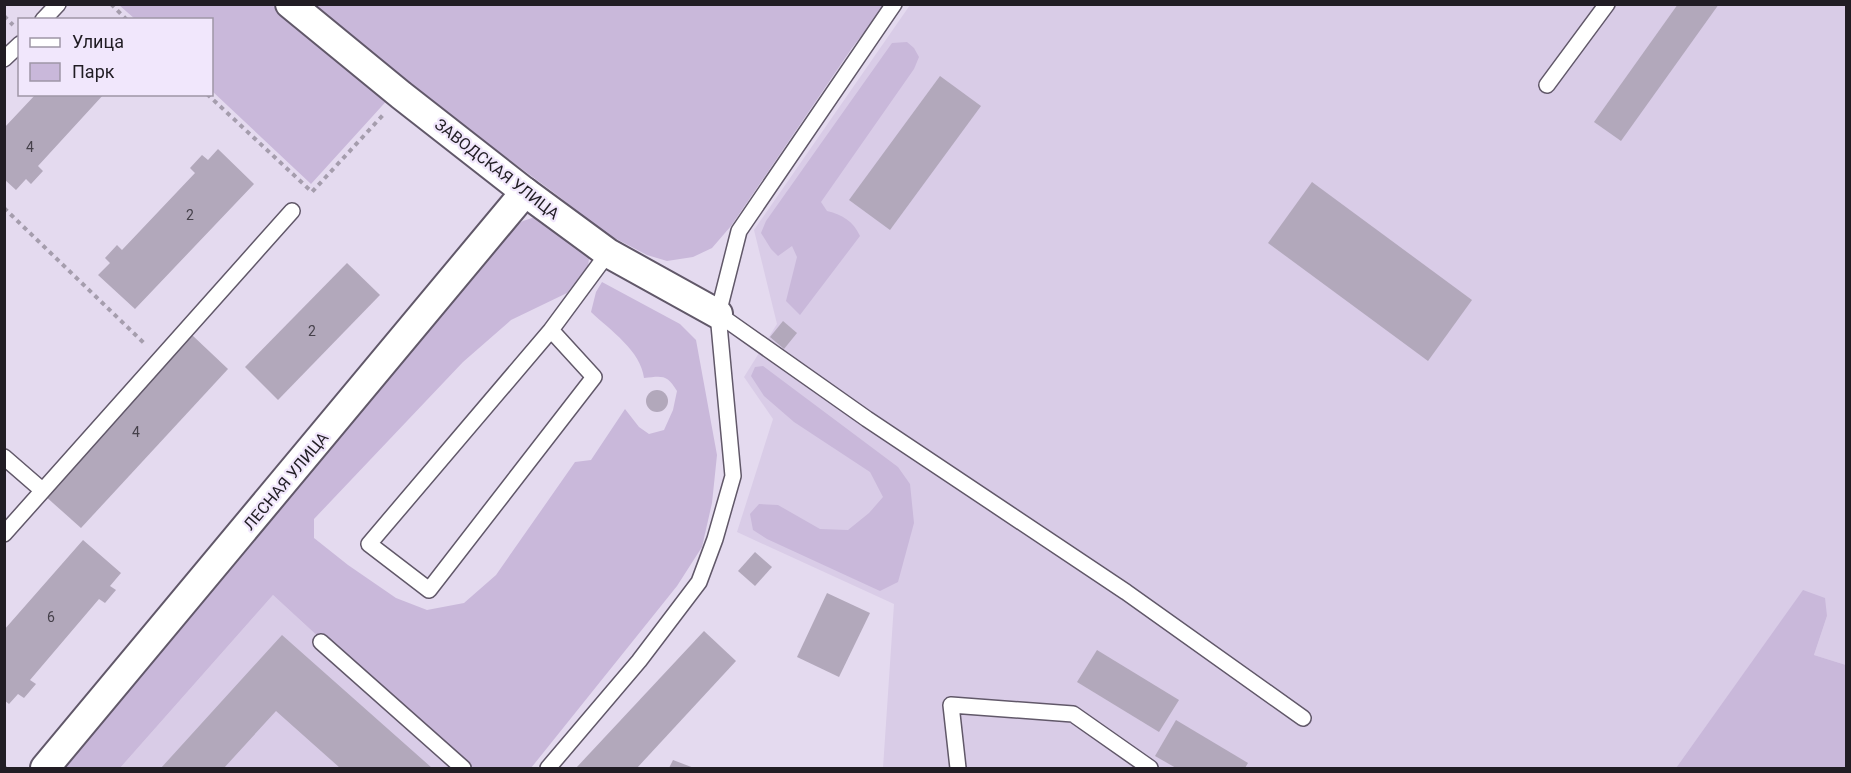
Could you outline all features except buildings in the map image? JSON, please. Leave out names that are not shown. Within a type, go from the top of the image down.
[{"type":"street","name":"ЗАВОДСКАЯ УЛИЦА","points":[[290,4],[401,95],[525,192],[608,253],[718,314]]},
{"type":"street","name":"ЛЕСНАЯ УЛИЦА","points":[[45,768],[525,192]]},
{"type":"lane","points":[[45,18],[58,4]]},
{"type":"lane","points":[[548,768],[639,661],[699,582],[715,539],[733,476],[718,314],[739,231],[894,4]]},
{"type":"lane","points":[[1547,85],[1607,4]]},
{"type":"lane","points":[[4,59],[18,46]]},
{"type":"lane","points":[[4,534],[292,211]]},
{"type":"lane","points":[[551,330],[594,377],[429,590],[369,544],[551,330],[608,253]]},
{"type":"lane","points":[[718,314],[867,419],[1126,592],[1303,718]]},
{"type":"lane","points":[[4,457],[42,490]]},
{"type":"lane","points":[[321,642],[463,768]]},
{"type":"lane","points":[[958,768],[951,705],[1073,714],[1149,768]]},
{"type":"path","points":[[111,4],[125,18]]},
{"type":"path","points":[[209,96],[312,192],[401,95]]},
{"type":"path","points":[[4,208],[160,358]]},
{"type":"shaded area","points":[[910,5],[1846,5],[1846,665],[1814,655],[1827,616],[1803,591],[1676,768],[883,768],[894,604],[737,532],[773,419],[744,377],[777,324],[754,230]]},
{"type":"shaded area","points":[[273,595],[423,733],[469,768],[120,768]]},
{"type":"green space","points":[[119,5],[272,5],[391,96],[311,184],[213,92],[213,18],[134,18]]},
{"type":"green space","points":[[306,5],[885,5],[852,48],[731,226],[712,248],[693,257],[667,261],[647,255],[605,233],[423,96],[375,55]]},
{"type":"green space","points":[[907,42],[919,57],[914,69],[821,202],[827,211],[838,214],[851,223],[860,236],[800,315],[786,301],[797,257],[792,246],[778,256],[761,233],[766,221],[892,43]]},
{"type":"green space","points":[[541,215],[591,245],[588,266],[567,293],[511,320],[463,362],[314,519],[314,538],[396,598],[427,610],[464,603],[496,575],[575,462],[591,460],[625,409],[639,427],[649,434],[664,430],[673,410],[677,391],[670,382],[664,377],[644,378],[642,368],[631,350],[591,312],[596,292],[602,282],[680,324],[696,340],[717,455],[712,503],[702,547],[677,586],[531,768],[469,768],[423,733],[273,595],[120,768],[57,768],[505,232],[523,221]]},
{"type":"green space","points":[[763,366],[898,467],[910,484],[914,523],[898,582],[880,591],[767,539],[753,530],[750,514],[759,504],[778,505],[820,529],[848,530],[869,513],[883,497],[870,472],[794,422],[764,396],[751,376],[755,367]]},
{"type":"green space","points":[[1803,590],[1825,598],[1827,616],[1814,655],[1846,665],[1846,768],[1676,768]]}]
